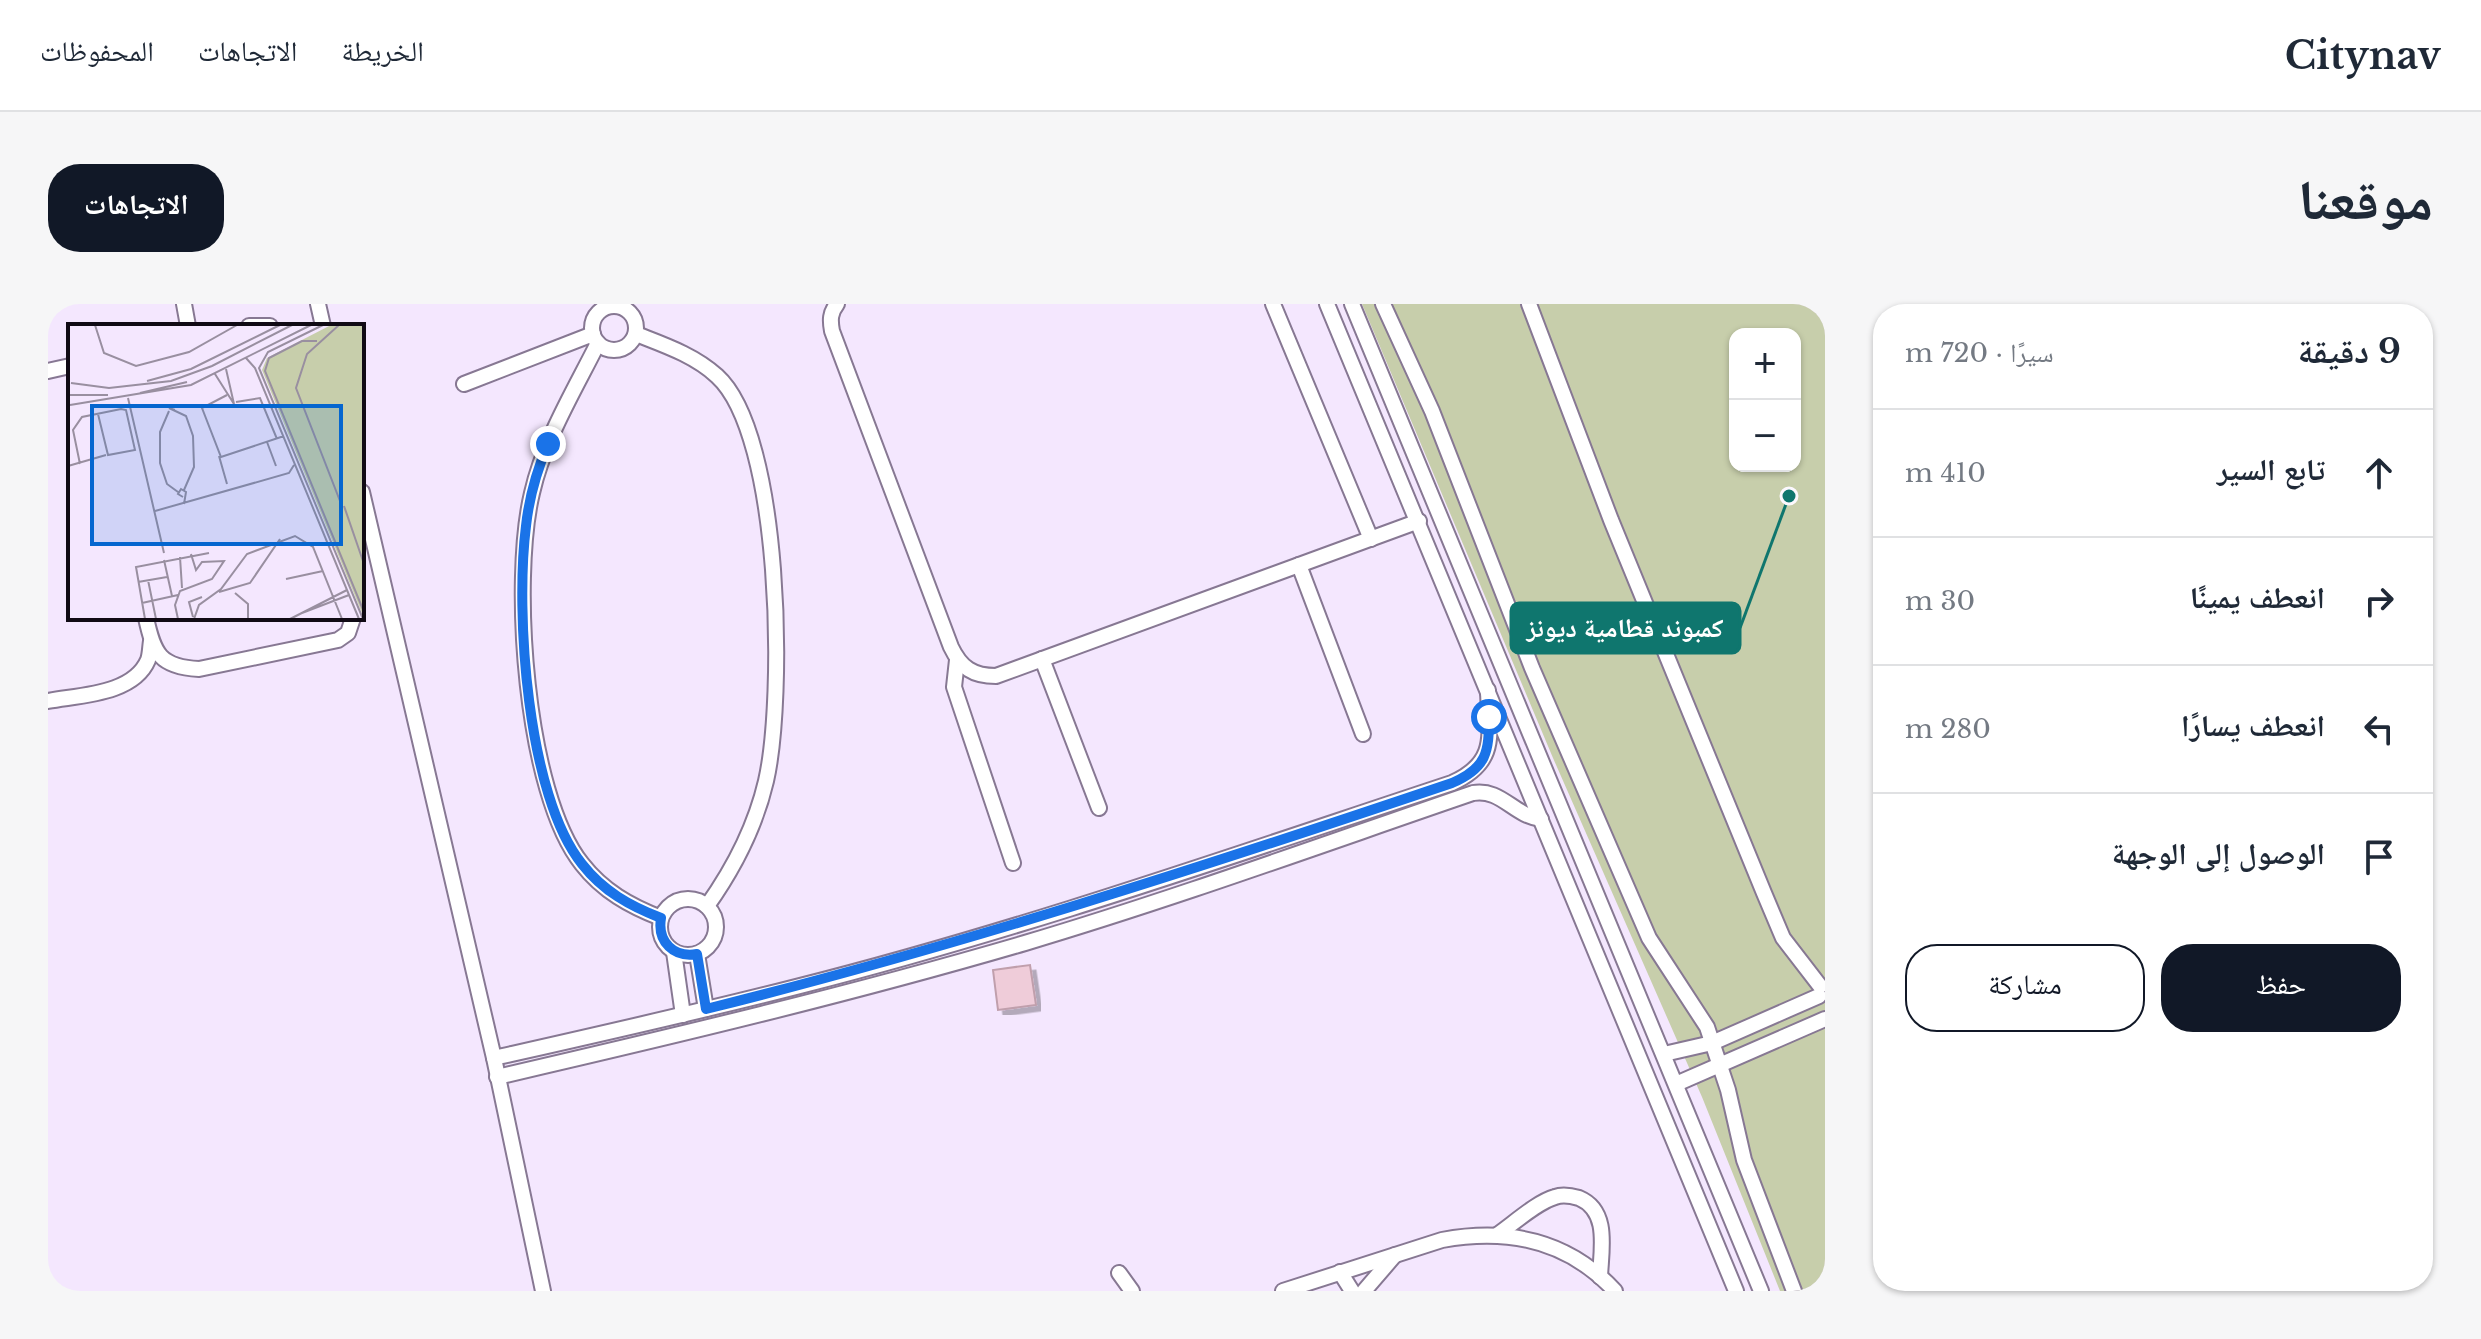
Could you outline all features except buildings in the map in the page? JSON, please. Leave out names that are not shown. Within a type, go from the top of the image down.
[{"type":"street","points":[[184,304],[188,324]]},
{"type":"street","points":[[318,304],[323,324]]},
{"type":"street","points":[[837,304],[832,310],[832,331],[957,660],[981,676],[996,676],[1419,521]]},
{"type":"street","points":[[1273,304],[1371,539]]},
{"type":"street","points":[[1327,304],[1736,1291]]},
{"type":"street","points":[[1352,304],[1761,1291]]},
{"type":"street","points":[[1385,304],[1432,411],[1532,668],[1649,938],[1699,1013],[1712,1043],[1734,1112],[1744,1160],[1794,1291]]},
{"type":"street","points":[[1529,304],[1611,520],[1764,893],[1783,938],[1821,986],[1825,1011]]},
{"type":"street","points":[[621,305],[631,312],[637,323],[636,334],[630,344],[620,350],[608,350],[595,339],[592,327],[598,308],[621,305]]},
{"type":"street","points":[[636,334],[694,360],[717,376],[729,391],[748,429],[757,457],[766,518],[778,667],[773,744],[763,793],[743,848],[707,906]]},
{"type":"street","points":[[464,384],[595,339]]},
{"type":"street","points":[[595,339],[555,428],[532,493],[526,526],[527,662],[532,713],[545,789],[580,863],[616,897],[661,918]]},
{"type":"street","points":[[48,371],[68,366]]},
{"type":"street","points":[[364,501],[494,1058],[543,1291]]},
{"type":"street","points":[[1299,565],[1363,734]]},
{"type":"street","points":[[146,620],[151,641],[160,658],[178,668],[199,669],[338,640],[348,633],[352,620]]},
{"type":"street","points":[[48,701],[116,688],[125,683],[135,677],[148,661],[151,641]]},
{"type":"street","points":[[1042,659],[1099,808]]},
{"type":"street","points":[[957,660],[954,687],[1013,863]]},
{"type":"street","points":[[494,1058],[683,1015],[903,957],[1140,886],[1471,775],[1484,758],[1489,743],[1488,690]]},
{"type":"street","points":[[497,1077],[717,1026],[1024,943],[1230,878],[1473,793],[1492,793],[1521,813],[1541,819]]},
{"type":"street","points":[[681,900],[694,900],[707,906],[715,920],[715,937],[705,950],[697,954],[674,952],[663,941],[661,918],[669,907],[681,900]]},
{"type":"street","points":[[674,952],[683,1015]]},
{"type":"street","points":[[697,954],[706,1009]]},
{"type":"street","points":[[903,957],[909,974]]},
{"type":"street","points":[[1664,1054],[1712,1043],[1821,986]]},
{"type":"street","points":[[1676,1084],[1825,1019]]},
{"type":"street","points":[[1497,1235],[1555,1196],[1571,1195],[1587,1201],[1598,1214],[1602,1230],[1600,1277]]},
{"type":"street","points":[[1294,1289],[1442,1240],[1469,1235],[1497,1235],[1549,1245],[1572,1256],[1615,1291]]},
{"type":"street","points":[[1364,1291],[1396,1254]]},
{"type":"street","points":[[1340,1272],[1352,1291]]},
{"type":"street","points":[[1119,1273],[1132,1291]]},
{"type":"green space","points":[[1362,304],[1825,304],[1825,1291],[1780,1291],[1702,1097],[1553,758]]},
{"type":"place","name":"كمبوند قطامية ديونز","points":[[1789,496]]},
{"type":"route","points":[[548,444],[532,493],[524,561],[527,662],[545,789],[566,840],[580,863],[616,897],[661,918],[663,941],[674,952],[697,954],[706,1009],[802,986],[1042,916],[1452,783],[1471,775],[1484,758],[1489,743],[1489,717]]}]
